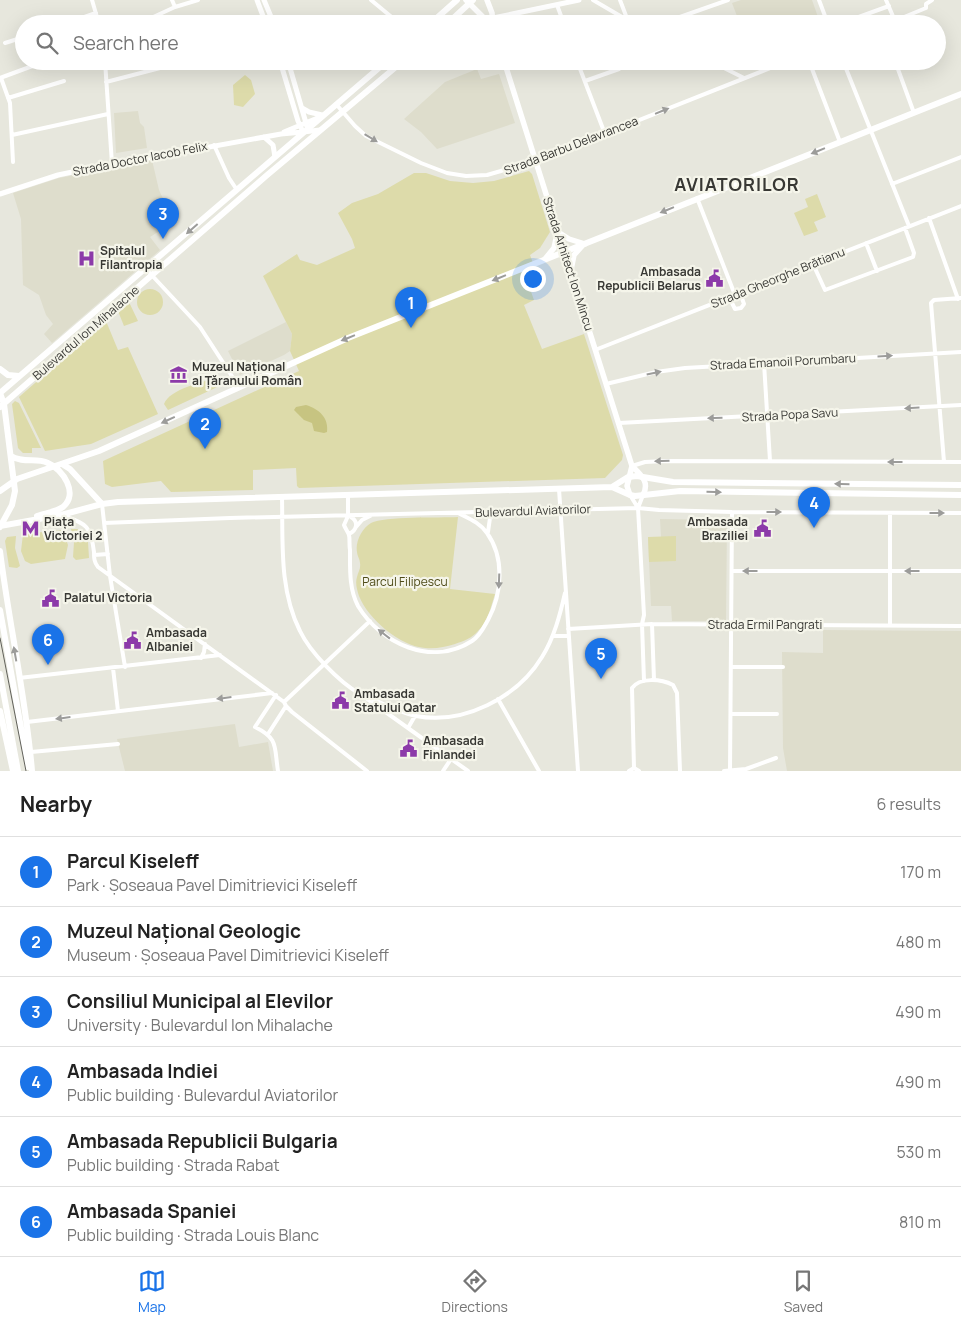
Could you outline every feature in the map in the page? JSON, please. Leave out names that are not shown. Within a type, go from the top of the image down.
[{"type":"main road","points":[[440,15],[457,0]]},
{"type":"main road","points":[[487,0],[490,15]]},
{"type":"main road","points":[[456,15],[469,1],[484,15]]},
{"type":"main road","name":"Bulevardul Ion Mihalache","points":[[0,393],[376,70]]},
{"type":"main road","name":"Bulevardul Ion Mihalache","points":[[2,405],[280,164],[307,131],[322,130],[392,70]]},
{"type":"main road","name":"Strada Arhitect Ion Mincu","points":[[507,70],[632,466],[641,476]]},
{"type":"main road","points":[[0,491],[14,481],[99,451],[348,338],[961,94]]},
{"type":"main road","points":[[275,157],[280,164]]},
{"type":"main road","points":[[544,260],[554,248],[558,232],[569,240],[585,244]]},
{"type":"main road","points":[[570,272],[574,256],[585,244]]},
{"type":"main road","points":[[0,369],[12,376],[21,376]]},
{"type":"main road","points":[[0,393],[14,481],[14,500],[0,527]]},
{"type":"main road","points":[[0,527],[27,521],[60,509],[66,502],[69,494],[68,483],[54,467],[45,462],[20,460],[11,456]]},
{"type":"main road","points":[[62,464],[70,469],[102,504]]},
{"type":"main road","points":[[630,495],[627,489],[628,477],[632,466]]},
{"type":"main road","points":[[641,476],[647,485],[643,496]]},
{"type":"main road","points":[[612,487],[628,477],[641,476],[665,481],[961,485]]},
{"type":"main road","points":[[612,487],[630,495],[643,496],[665,492],[961,495]]},
{"type":"main road","name":"Bulevardul Aviatorilor","points":[[27,521],[61,515],[102,504],[612,487]]},
{"type":"main road","points":[[0,551],[27,722],[28,752]]},
{"type":"main road","points":[[0,610],[31,771]]},
{"type":"main road","points":[[0,674],[18,771]]},
{"type":"main road","points":[[0,712],[13,771]]},
{"type":"street","points":[[90,15],[96,13],[92,0]]},
{"type":"street","points":[[172,0],[175,8]]},
{"type":"street","points":[[159,15],[198,0]]},
{"type":"street","points":[[257,0],[263,15]]},
{"type":"street","points":[[264,0],[270,15]]},
{"type":"street","points":[[371,0],[389,15]]},
{"type":"street","points":[[519,15],[579,0]]},
{"type":"street","points":[[593,0],[619,15]]},
{"type":"street","points":[[620,0],[626,15]]},
{"type":"street","points":[[686,15],[728,0]]},
{"type":"street","points":[[819,0],[825,15]]},
{"type":"street","points":[[886,0],[893,15]]},
{"type":"street","points":[[909,15],[926,8],[926,4],[932,0]]},
{"type":"street","points":[[557,5],[561,15]]},
{"type":"street","points":[[864,15],[889,6]]},
{"type":"street","points":[[5,43],[15,40]]},
{"type":"street","points":[[13,162],[8,98],[1,78],[22,70]]},
{"type":"street","points":[[105,70],[112,164]]},
{"type":"street","points":[[106,82],[152,70]]},
{"type":"street","points":[[283,70],[298,125],[307,131]]},
{"type":"street","points":[[291,70],[307,131]]},
{"type":"street","points":[[581,70],[605,134]]},
{"type":"street","points":[[585,81],[616,70]]},
{"type":"street","points":[[728,70],[744,78]]},
{"type":"street","name":"Strada Barbu Delavrancea","points":[[336,104],[366,136],[421,163],[447,174],[466,176],[487,175],[536,161],[765,70]]},
{"type":"street","points":[[812,70],[840,142]]},
{"type":"street","points":[[813,264],[825,290],[914,256],[907,227],[892,184],[847,70]]},
{"type":"street","points":[[898,70],[914,112]]},
{"type":"street","points":[[8,98],[64,81]]},
{"type":"street","points":[[301,107],[309,112],[323,116]]},
{"type":"street","points":[[12,135],[108,114]]},
{"type":"street","name":"Strada Doctor Iacob Felix","points":[[282,134],[298,125]]},
{"type":"street","name":"Strada Doctor Iacob Felix","points":[[0,194],[58,175],[264,137],[307,131]]},
{"type":"street","points":[[264,137],[273,145],[275,157]]},
{"type":"street","points":[[214,146],[237,190]]},
{"type":"street","points":[[892,184],[961,156]]},
{"type":"street","points":[[697,198],[744,304],[741,308],[735,308],[729,297]]},
{"type":"street","name":"Strada Gheorghe Brătianu","points":[[595,350],[961,206]]},
{"type":"street","points":[[929,218],[959,298],[934,300],[931,302],[944,462]]},
{"type":"street","points":[[866,243],[877,271]]},
{"type":"street","points":[[146,269],[200,326],[239,387]]},
{"type":"street","name":"Strada Emanoil Porumbaru","points":[[606,384],[671,369],[961,352]]},
{"type":"street","points":[[764,363],[770,461]]},
{"type":"street","name":"Strada Popa Savu","points":[[619,423],[961,406]]},
{"type":"street","points":[[632,466],[645,462],[665,460],[961,462]]},
{"type":"street","points":[[559,489],[578,771]]},
{"type":"street","points":[[348,495],[348,516],[344,525],[349,534],[353,595],[370,621],[391,640],[415,650],[443,651],[473,641],[483,630],[492,613],[499,593],[499,569],[496,553],[488,534],[480,525],[459,513]]},
{"type":"street","points":[[630,495],[638,508]]},
{"type":"street","points":[[643,496],[638,508],[644,615],[642,624],[644,681]]},
{"type":"street","points":[[282,497],[284,572],[289,602],[303,636],[344,683],[468,771]]},
{"type":"street","points":[[102,504],[110,576],[124,667]]},
{"type":"street","name":"Bulevardul Aviatorilor","points":[[104,523],[638,508],[732,512],[961,513]]},
{"type":"street","points":[[488,534],[490,518],[497,512]]},
{"type":"street","points":[[730,771],[732,512]]},
{"type":"street","points":[[890,513],[890,626]]},
{"type":"street","points":[[61,515],[80,522],[88,528],[92,538],[96,564],[110,576],[274,694],[367,771]]},
{"type":"street","points":[[348,516],[355,521],[356,527]]},
{"type":"street","points":[[349,534],[362,520],[372,516]]},
{"type":"street","points":[[94,555],[108,554]]},
{"type":"street","points":[[732,571],[961,571]]},
{"type":"street","points":[[359,693],[391,708],[415,716],[462,715],[478,710],[518,685],[536,666],[553,636],[566,594]]},
{"type":"street","points":[[644,615],[652,624],[654,680]]},
{"type":"street","points":[[268,734],[285,704],[370,621]]},
{"type":"street","name":"Strada Ermil Pangrati","points":[[568,629],[642,624],[961,626]]},
{"type":"street","points":[[553,636],[569,636]]},
{"type":"street","points":[[201,658],[205,644]]},
{"type":"street","points":[[19,678],[220,655]]},
{"type":"street","points":[[731,667],[782,667]]},
{"type":"street","points":[[113,668],[118,711]]},
{"type":"street","points":[[634,768],[631,691],[633,686],[644,681],[654,680],[669,683],[676,688],[680,771]]},
{"type":"street","points":[[27,722],[274,694]]},
{"type":"street","points":[[274,694],[255,727],[268,734],[273,740],[278,771]]},
{"type":"street","points":[[498,699],[538,771]]},
{"type":"street","points":[[731,714],[777,714]]},
{"type":"street","points":[[408,728],[415,716]]},
{"type":"street","points":[[28,752],[118,744]]},
{"type":"street","points":[[443,771],[451,758]]},
{"type":"street","points":[[724,771],[746,769],[776,758]]},
{"type":"street","points":[[629,771],[634,768]]},
{"type":"street","points":[[634,768],[639,771]]},
{"type":"street","points":[[6,771],[13,771]]},
{"type":"shaded area","points":[[741,0],[812,0],[817,15],[737,15],[732,3]]},
{"type":"shaded area","points":[[475,70],[477,70],[481,79],[499,74],[515,123],[437,149],[421,132],[404,119],[445,82]]},
{"type":"shaded area","points":[[138,111],[140,123],[144,127],[147,148],[116,153],[114,113]]},
{"type":"shaded area","name":"Spitalul Filantropia","points":[[152,160],[159,190],[174,222],[150,237],[160,250],[52,343],[44,334],[53,324],[46,315],[39,295],[23,285],[21,219],[13,193],[59,178]]},
{"type":"shaded area","points":[[286,322],[292,334],[290,351],[240,375],[228,351]]},
{"type":"shaded area","points":[[306,405],[315,409],[325,418],[327,432],[314,431],[312,423],[304,420],[294,410],[296,407]]},
{"type":"shaded area","points":[[660,519],[727,520],[726,621],[672,621],[671,606],[651,606],[648,537],[661,537]]},
{"type":"shaded area","points":[[823,630],[961,631],[961,771],[787,771],[783,748],[782,652],[823,653]]},
{"type":"shaded area","points":[[235,724],[239,747],[268,742],[273,771],[125,771],[117,739]]},
{"type":"green space","points":[[245,75],[251,80],[255,94],[243,107],[234,105],[233,85]]},
{"type":"green space","points":[[529,171],[532,174],[550,232],[540,248],[530,255],[540,281],[529,286],[534,300],[524,305],[542,349],[584,334],[623,455],[622,460],[605,478],[299,488],[297,486],[296,468],[253,470],[253,490],[171,492],[161,481],[112,487],[105,484],[103,461],[299,371],[290,351],[292,334],[263,276],[297,254],[300,260],[317,265],[355,248],[338,213],[352,203],[378,194],[414,173],[426,173],[450,181],[473,183],[494,181]]},
{"type":"green space","points":[[817,194],[826,217],[814,222],[818,231],[804,236],[794,213],[808,207],[805,199]]},
{"type":"green space","points":[[150,289],[159,293],[163,302],[159,311],[150,315],[141,311],[137,302],[141,293]]},
{"type":"green space","points":[[129,302],[138,321],[124,326],[118,311]]},
{"type":"green space","points":[[106,321],[118,350],[128,347],[158,414],[91,444],[45,451],[19,397]]},
{"type":"green space","points":[[216,378],[228,382],[168,410],[164,404],[167,399],[179,390]]},
{"type":"green space","points":[[15,401],[19,403],[41,448],[32,448],[32,453],[23,453],[18,448],[12,404]]},
{"type":"green space","name":"Parcul Filipescu","points":[[458,517],[450,589],[495,594],[487,619],[476,633],[468,639],[455,644],[440,648],[415,646],[386,630],[363,605],[356,584],[360,569],[360,560],[357,553],[358,540],[368,525],[378,521],[400,518]]},
{"type":"green space","points":[[71,529],[78,529],[84,532],[88,542],[89,558],[76,560],[73,557],[74,542]]},
{"type":"green space","points":[[63,530],[68,545],[65,559],[31,564],[25,561],[21,551],[23,534]]},
{"type":"green space","points":[[16,536],[15,548],[20,566],[17,568],[9,567],[5,541],[7,537]]},
{"type":"green space","points":[[676,536],[676,561],[649,562],[648,537]]},
{"type":"tram line","points":[[0,638],[26,771]]},
{"type":"place","name":"Consiliul Municipal al Elevilor","points":[[163,239]]},
{"type":"place","name":"Spitalul Filantropia","points":[[86,258]]},
{"type":"place","name":"Ambasada Republicii Belarus","points":[[715,279]]},
{"type":"place","name":"Parcul Kiseleff","points":[[411,328]]},
{"type":"place","name":"Muzeul Național al Țăranului Român","points":[[178,374]]},
{"type":"place","name":"Muzeul Național Geologic","points":[[205,449]]},
{"type":"place","name":"Ambasada Indiei","points":[[814,528]]},
{"type":"place","name":"Piața Victoriei 2","points":[[30,529]]},
{"type":"place","name":"Ambasada Braziliei","points":[[762,529]]},
{"type":"place","name":"Palatul Victoria","points":[[50,598]]},
{"type":"place","name":"Ambasada Albaniei","points":[[132,640]]},
{"type":"place","name":"Ambasada Spaniei","points":[[48,665]]},
{"type":"place","name":"Ambasada Republicii Bulgaria","points":[[601,679]]},
{"type":"place","name":"Ambasada Statului Qatar","points":[[340,701]]},
{"type":"place","name":"Ambasada Finlandei","points":[[409,748]]},
{"type":"district","name":"AVIATORILOR","points":[[737,185]]}]
